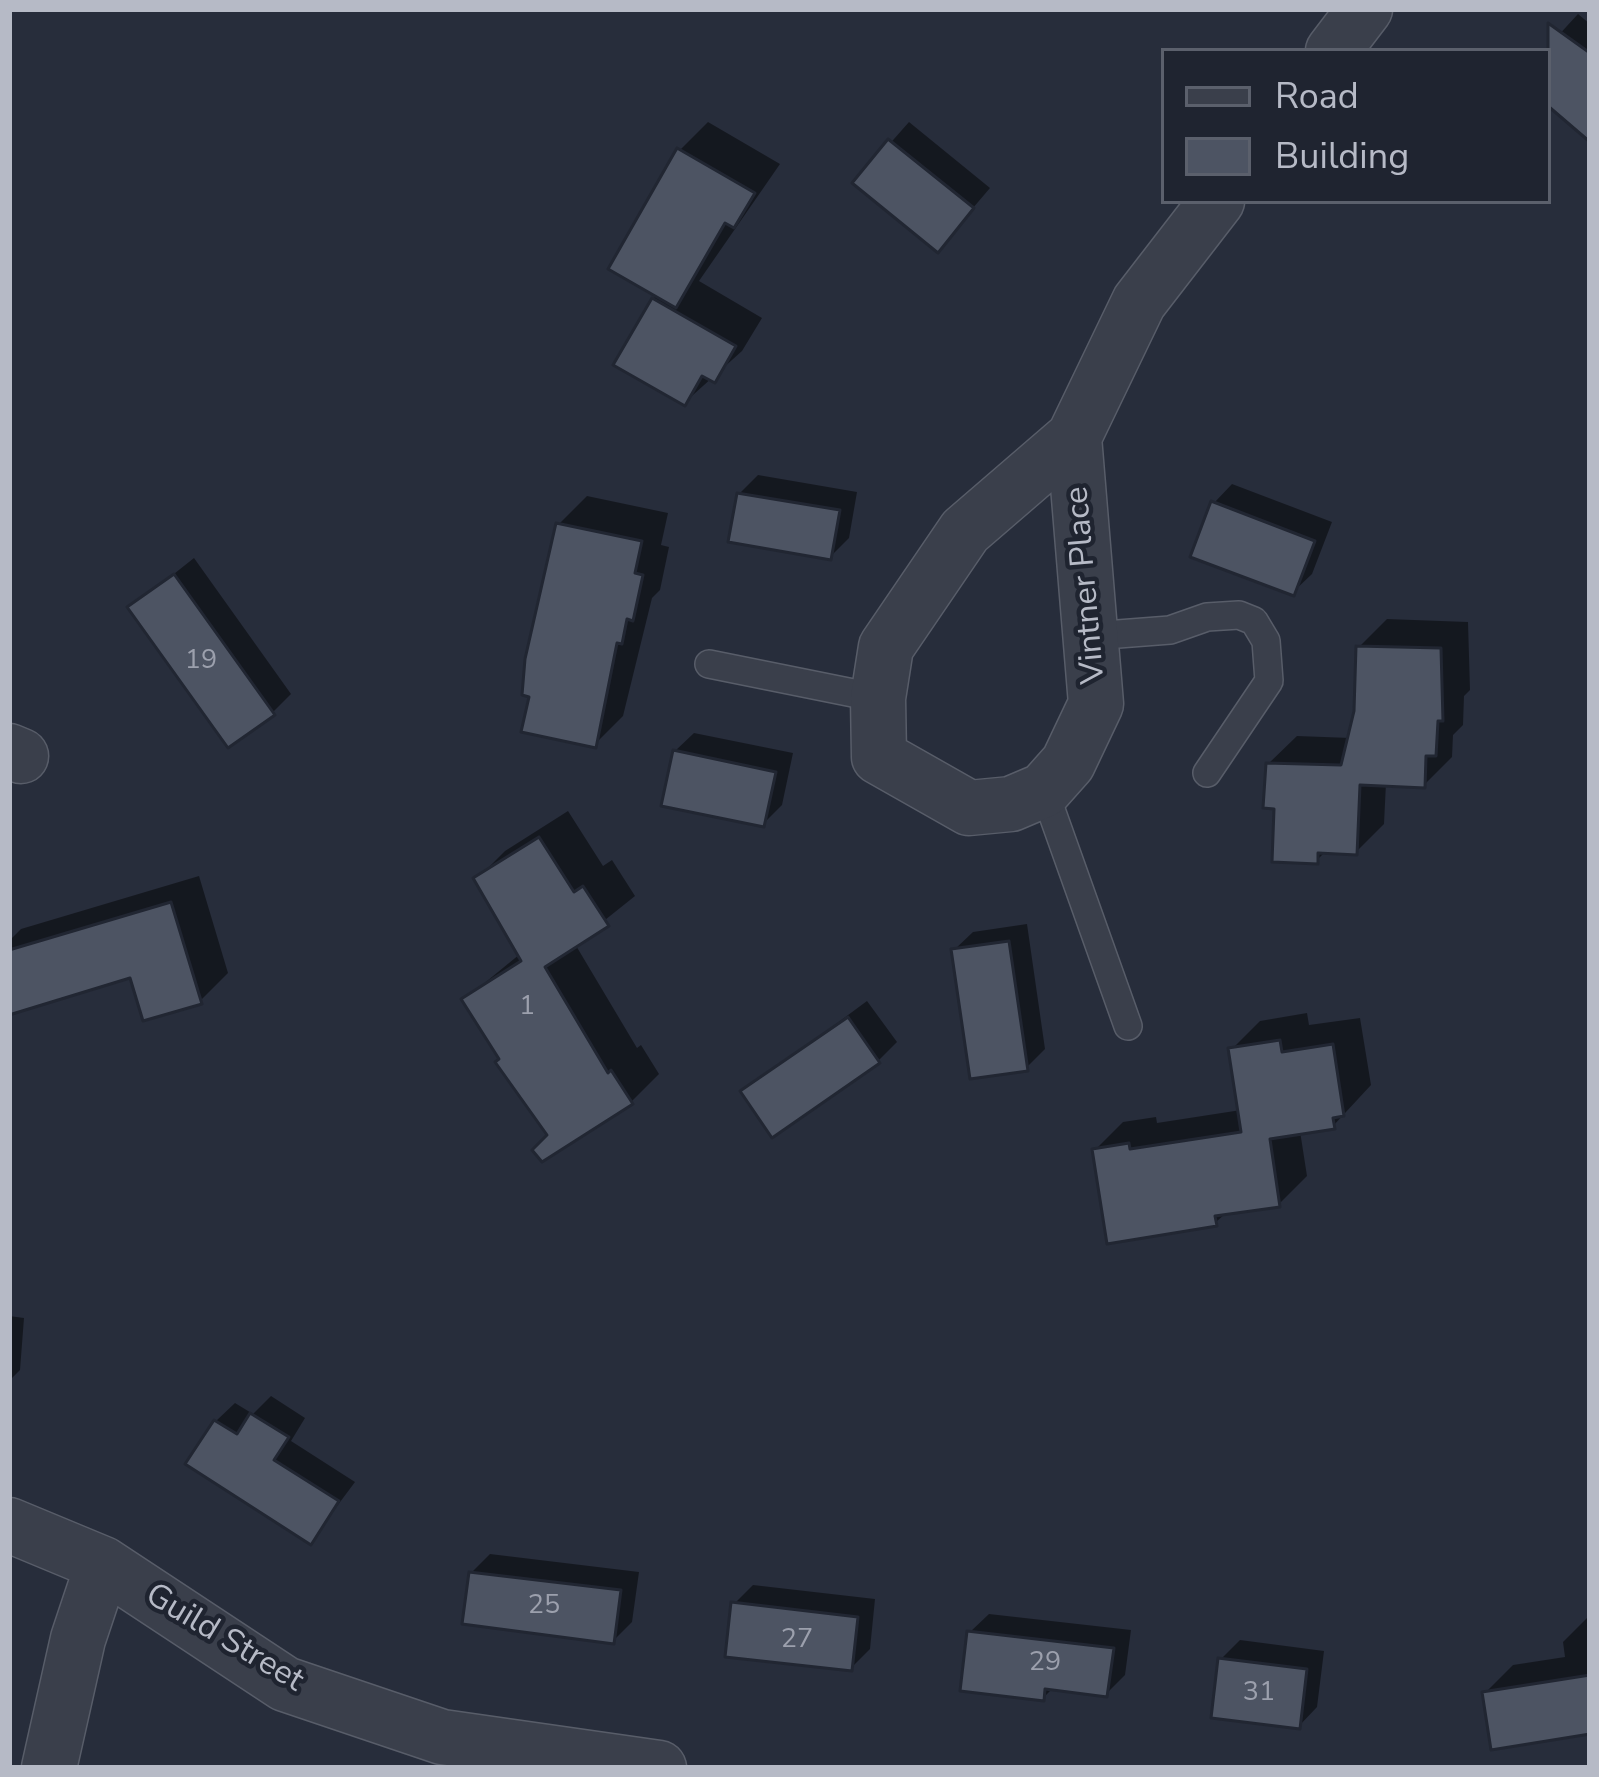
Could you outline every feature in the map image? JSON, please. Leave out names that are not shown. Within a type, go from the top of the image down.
[{"type":"street","points":[[1335,48],[1365,9]]},
{"type":"street","name":"Vintner Place","points":[[1074,437],[1096,704],[1068,763],[1044,790],[1011,804],[969,808],[879,757],[878,698],[886,647],[965,531],[1074,437],[1139,302],[1215,204]]},
{"type":"street","name":"Guild Street","points":[[9,1525],[103,1564],[285,1684],[442,1737],[659,1768]]},
{"type":"street","points":[[49,1768],[78,1639],[103,1564]]},
{"type":"lane","points":[[1092,636],[1170,630],[1208,616],[1239,615],[1254,621],[1266,641],[1269,681],[1252,714],[1207,773]]},
{"type":"lane","points":[[709,664],[878,698]]},
{"type":"lane","points":[[1044,790],[1128,1026]]},
{"type":"building","points":[[1548,23],[1590,53],[1590,142],[1551,109]]},
{"type":"building","points":[[888,139],[974,208],[938,253],[852,183]]},
{"type":"building","points":[[677,148],[755,193],[734,228],[725,223],[676,308],[608,269]]},
{"type":"building","points":[[652,298],[736,346],[715,383],[702,376],[685,406],[613,365]]},
{"type":"building","points":[[737,493],[840,510],[831,560],[728,542]]},
{"type":"building","points":[[1211,501],[1315,541],[1294,596],[1190,557]]},
{"type":"building","points":[[556,523],[642,541],[635,573],[643,575],[633,621],[627,619],[622,644],[617,643],[596,748],[521,732],[529,697],[522,695],[525,659]]},
{"type":"building","points":[[174,574],[275,715],[228,748],[127,607]]},
{"type":"building","points":[[1356,646],[1441,648],[1443,721],[1438,721],[1436,756],[1426,756],[1425,788],[1360,785],[1357,855],[1318,853],[1318,864],[1272,862],[1274,809],[1263,808],[1266,763],[1341,765],[1354,711]]},
{"type":"building","points":[[673,750],[776,772],[764,827],[661,806]]},
{"type":"building","points":[[539,837],[574,892],[583,886],[609,926],[545,967],[608,1073],[611,1070],[633,1104],[542,1162],[532,1150],[547,1135],[495,1062],[499,1059],[461,999],[521,961],[473,878]]},
{"type":"building","points":[[171,902],[202,1004],[143,1021],[130,978],[9,1015],[9,950]]},
{"type":"building","points":[[1009,941],[1028,1071],[970,1079],[951,949]]},
{"type":"building","points":[[848,1017],[880,1063],[772,1138],[740,1091]]},
{"type":"building","points":[[1280,1040],[1282,1052],[1333,1044],[1344,1116],[1333,1118],[1335,1129],[1270,1139],[1280,1207],[1215,1216],[1217,1226],[1107,1244],[1092,1149],[1129,1143],[1130,1149],[1241,1132],[1228,1048]]},
{"type":"building","points":[[250,1413],[289,1437],[274,1460],[339,1501],[311,1545],[185,1464],[214,1420],[237,1434]]},
{"type":"building","points":[[469,1572],[621,1590],[614,1644],[462,1624]]},
{"type":"building","points":[[731,1602],[858,1617],[852,1671],[725,1657]]},
{"type":"building","points":[[967,1631],[1114,1648],[1107,1697],[1045,1689],[1044,1701],[960,1691]]},
{"type":"building","points":[[1218,1658],[1307,1669],[1300,1729],[1211,1718]]},
{"type":"building","points":[[1590,1675],[1590,1734],[1491,1750],[1482,1692]]}]
